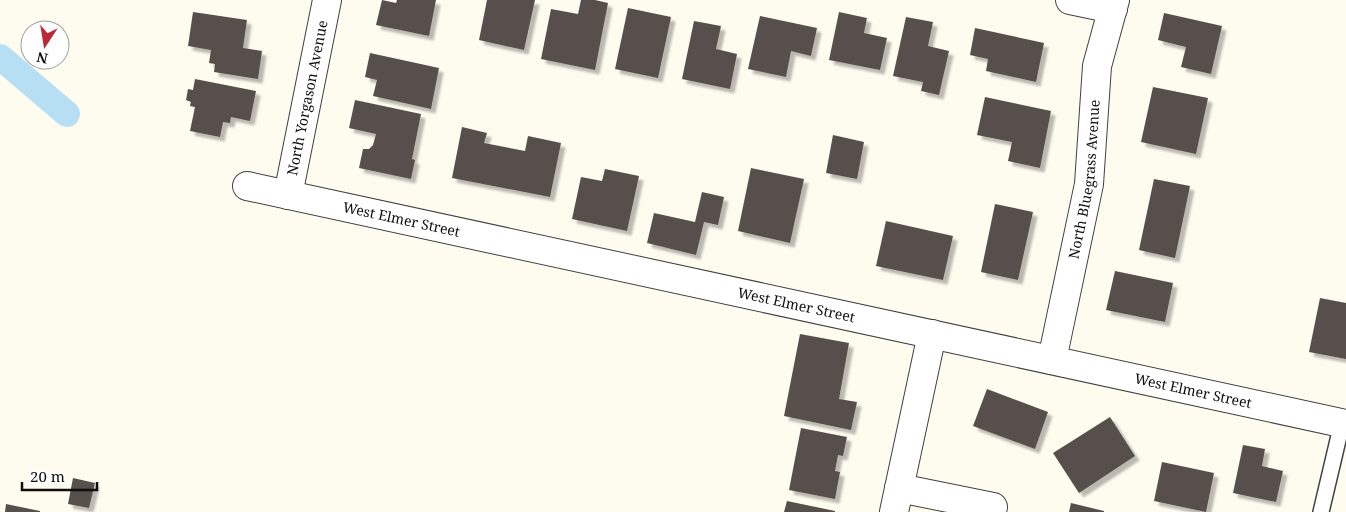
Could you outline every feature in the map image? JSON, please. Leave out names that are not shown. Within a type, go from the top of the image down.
[{"type":"street","name":"North Yorgason Avenue","points":[[288,195],[327,0]]},
{"type":"street","points":[[1070,0],[1114,5]]},
{"type":"street","name":"North Bluegrass Avenue","points":[[1052,360],[1089,184],[1097,66],[1114,5]]},
{"type":"street","name":"West Elmer Street","points":[[247,186],[1344,423]]},
{"type":"street","points":[[932,334],[897,500],[993,506]]},
{"type":"lane","points":[[1320,512],[1344,423]]},
{"type":"building","points":[[382,0],[396,3],[397,0],[436,0],[429,36],[376,25]]},
{"type":"building","points":[[487,0],[535,0],[524,50],[479,40]]},
{"type":"building","points":[[581,0],[595,0],[608,3],[595,70],[541,59],[551,9],[578,14]]},
{"type":"building","points":[[628,8],[671,17],[658,78],[615,69]]},
{"type":"building","points":[[193,12],[247,20],[243,48],[262,51],[258,79],[214,72],[215,64],[209,63],[211,50],[188,46]]},
{"type":"building","points":[[839,12],[867,18],[864,33],[887,38],[880,70],[829,60]]},
{"type":"building","points":[[1164,13],[1222,26],[1211,74],[1181,67],[1186,47],[1158,40]]},
{"type":"building","points":[[760,16],[817,28],[811,56],[791,51],[786,77],[748,69]]},
{"type":"building","points":[[906,17],[933,22],[928,46],[949,51],[939,95],[921,91],[923,82],[893,76]]},
{"type":"building","points":[[694,21],[721,26],[716,49],[737,54],[730,89],[682,79]]},
{"type":"building","points":[[975,28],[1044,43],[1036,82],[986,71],[988,59],[970,55]]},
{"type":"building","points":[[370,53],[439,68],[431,109],[373,96],[377,80],[365,77]]},
{"type":"building","points":[[195,79],[256,91],[250,121],[231,117],[230,123],[223,122],[220,137],[190,131],[195,107],[190,106],[191,102],[186,100],[188,89],[193,90]]},
{"type":"building","points":[[1153,87],[1208,98],[1196,154],[1141,142]]},
{"type":"building","points":[[985,97],[1051,111],[1040,168],[1008,161],[1012,142],[977,135]]},
{"type":"building","points":[[355,100],[421,114],[412,159],[415,160],[411,179],[359,168],[363,149],[369,149],[373,145],[376,134],[349,128]]},
{"type":"building","points":[[462,127],[487,133],[484,143],[525,151],[528,136],[561,143],[550,197],[452,178]]},
{"type":"building","points":[[833,135],[864,142],[857,179],[826,173]]},
{"type":"building","points":[[751,168],[804,179],[790,243],[738,231]]},
{"type":"building","points":[[605,169],[639,176],[627,231],[572,219],[581,177],[602,181]]},
{"type":"building","points":[[1154,179],[1190,186],[1175,258],[1139,250]]},
{"type":"building","points":[[702,192],[724,197],[718,225],[704,222],[696,255],[647,243],[654,213],[695,222]]},
{"type":"building","points":[[995,204],[1033,212],[1018,280],[981,272]]},
{"type":"building","points":[[886,221],[953,236],[943,280],[876,266]]},
{"type":"building","points":[[1115,271],[1173,283],[1165,322],[1106,310]]},
{"type":"building","points":[[1320,298],[1346,303],[1346,359],[1309,352]]},
{"type":"building","points":[[800,334],[849,343],[839,399],[857,402],[851,430],[784,416]]},
{"type":"building","points":[[987,389],[1048,412],[1035,449],[973,426]]},
{"type":"building","points":[[1110,417],[1135,456],[1079,493],[1053,453]]},
{"type":"building","points":[[801,428],[847,437],[843,456],[838,455],[835,471],[840,472],[835,499],[789,490]]},
{"type":"building","points":[[1243,445],[1265,449],[1262,466],[1283,471],[1276,502],[1233,493]]},
{"type":"building","points":[[1162,462],[1214,473],[1206,512],[1154,501]]},
{"type":"building","points":[[73,478],[95,483],[89,508],[68,504]]},
{"type":"building","points":[[787,501],[835,511],[835,512],[784,512]]},
{"type":"building","points":[[1071,503],[1104,511],[1104,512],[1069,512]]},
{"type":"building","points":[[6,504],[40,511],[40,512],[5,512]]},
{"type":"waterway","points":[[0,57],[67,114]]}]
